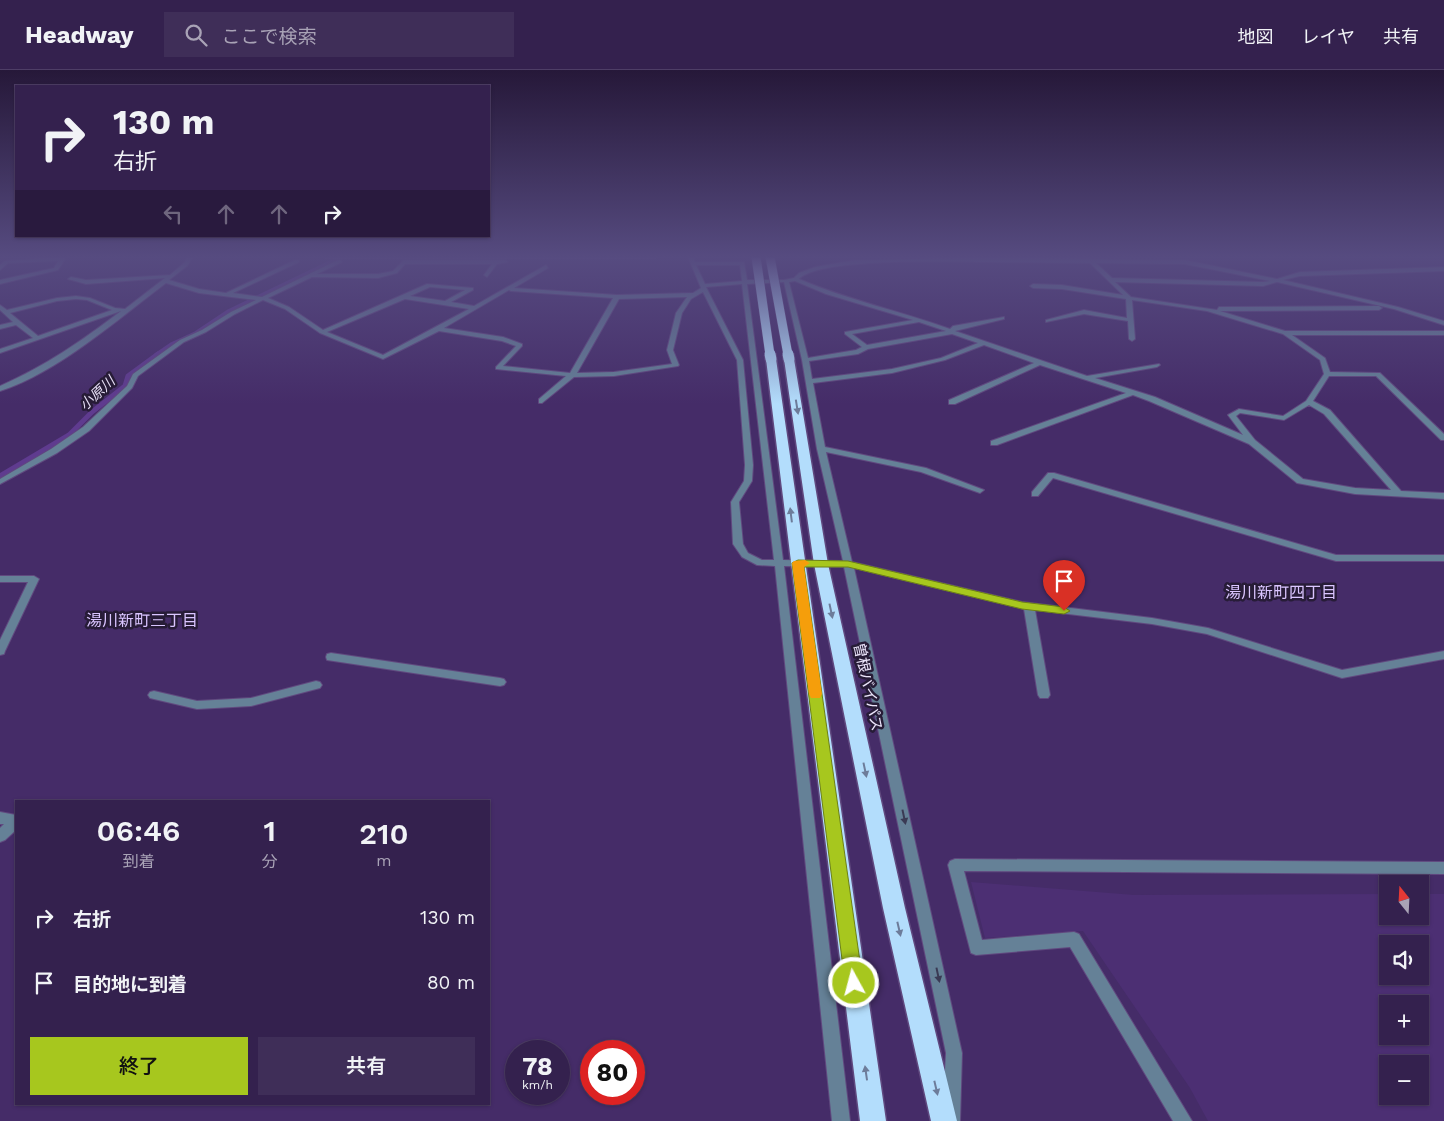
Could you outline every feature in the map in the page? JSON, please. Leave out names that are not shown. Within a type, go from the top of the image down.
[{"type":"highway","points":[[763,306],[770,359],[788,563],[873,1121]]},
{"type":"highway","name":"曽根バイパス","points":[[779,306],[821,564],[894,908],[944,1121]]},
{"type":"street","points":[[0,306],[17,323],[37,338]]},
{"type":"street","points":[[8,312],[34,306]]},
{"type":"street","points":[[101,306],[118,310]]},
{"type":"street","points":[[0,389],[35,373],[76,348],[131,306]]},
{"type":"street","points":[[0,482],[54,451],[86,429],[130,387],[135,375],[162,354],[233,313],[249,306]]},
{"type":"street","points":[[282,306],[322,332],[383,357],[480,306]]},
{"type":"street","points":[[322,332],[383,306]]},
{"type":"street","points":[[461,306],[477,308]]},
{"type":"street","points":[[542,400],[572,375],[613,306]]},
{"type":"street","points":[[438,329],[503,339],[520,345],[498,368],[572,375],[614,374],[676,365],[670,350],[679,313],[684,306]]},
{"type":"street","points":[[713,306],[740,360],[749,465],[748,481],[736,502],[738,544],[745,555],[760,563],[848,564],[1029,606],[1152,621],[1208,631],[1342,674],[1444,655]]},
{"type":"street","points":[[748,306],[788,563],[841,1121]]},
{"type":"street","points":[[792,306],[805,360],[821,449],[848,564],[954,1054],[950,1121]]},
{"type":"street","points":[[872,306],[920,320],[1085,379],[1152,399],[1252,442]]},
{"type":"street","points":[[1129,306],[1132,339]]},
{"type":"street","points":[[1187,306],[1208,309],[1396,308]]},
{"type":"street","points":[[1388,306],[1444,323]]},
{"type":"street","points":[[0,351],[128,308]]},
{"type":"street","points":[[1208,309],[1285,333],[1323,359],[1327,374],[1309,402],[1284,418],[1240,411],[1232,415],[1252,442],[1300,481],[1355,491],[1444,496]]},
{"type":"street","points":[[1048,321],[1084,312],[1130,320]]},
{"type":"street","points":[[805,360],[858,352],[866,347],[952,332],[953,328],[1002,318]]},
{"type":"street","points":[[866,347],[847,333],[920,320]]},
{"type":"street","points":[[0,327],[17,323]]},
{"type":"street","points":[[1285,333],[1444,333]]},
{"type":"street","points":[[808,382],[892,371],[942,359],[983,343]]},
{"type":"street","points":[[952,402],[1040,363]]},
{"type":"street","points":[[1085,379],[1157,365]]},
{"type":"street","points":[[1327,374],[1378,374],[1444,438]]},
{"type":"street","points":[[994,443],[1132,393]]},
{"type":"street","points":[[1309,402],[1327,412],[1399,494]]},
{"type":"street","points":[[821,449],[923,470],[980,490]]},
{"type":"street","points":[[1034,494],[1051,475],[1336,558],[1444,558]]},
{"type":"street","points":[[0,579],[34,579],[0,651]]},
{"type":"street","points":[[1029,606],[1044,695]]},
{"type":"street","points":[[332,657],[500,682]]},
{"type":"street","points":[[154,695],[197,705],[251,702],[316,685]]},
{"type":"street","points":[[0,818],[15,821]]},
{"type":"street","points":[[0,836],[15,822]]},
{"type":"street","points":[[1183,1121],[1074,939],[976,948],[955,865],[1444,868]]},
{"type":"shaded area","points":[[971,882],[1134,895],[1379,894],[1379,925],[1429,925],[1429,894],[1444,894],[1444,1121],[1208,1121],[1190,1088],[1083,931],[985,938]]},
{"type":"waterway","name":"小原川","points":[[156,355],[239,306]]},
{"type":"waterway","name":"小原川","points":[[0,476],[69,435],[92,412],[125,386],[128,376],[158,354]]},
{"type":"slow traffic","points":[[805,563],[798,563],[816,694]]},
{"type":"district","name":"湯川新町四丁目","points":[[1281,592]]},
{"type":"district","name":"湯川新町三丁目","points":[[142,620]]},
{"type":"route","points":[[854,983],[798,563],[848,564],[1022,606],[1064,611]]}]
